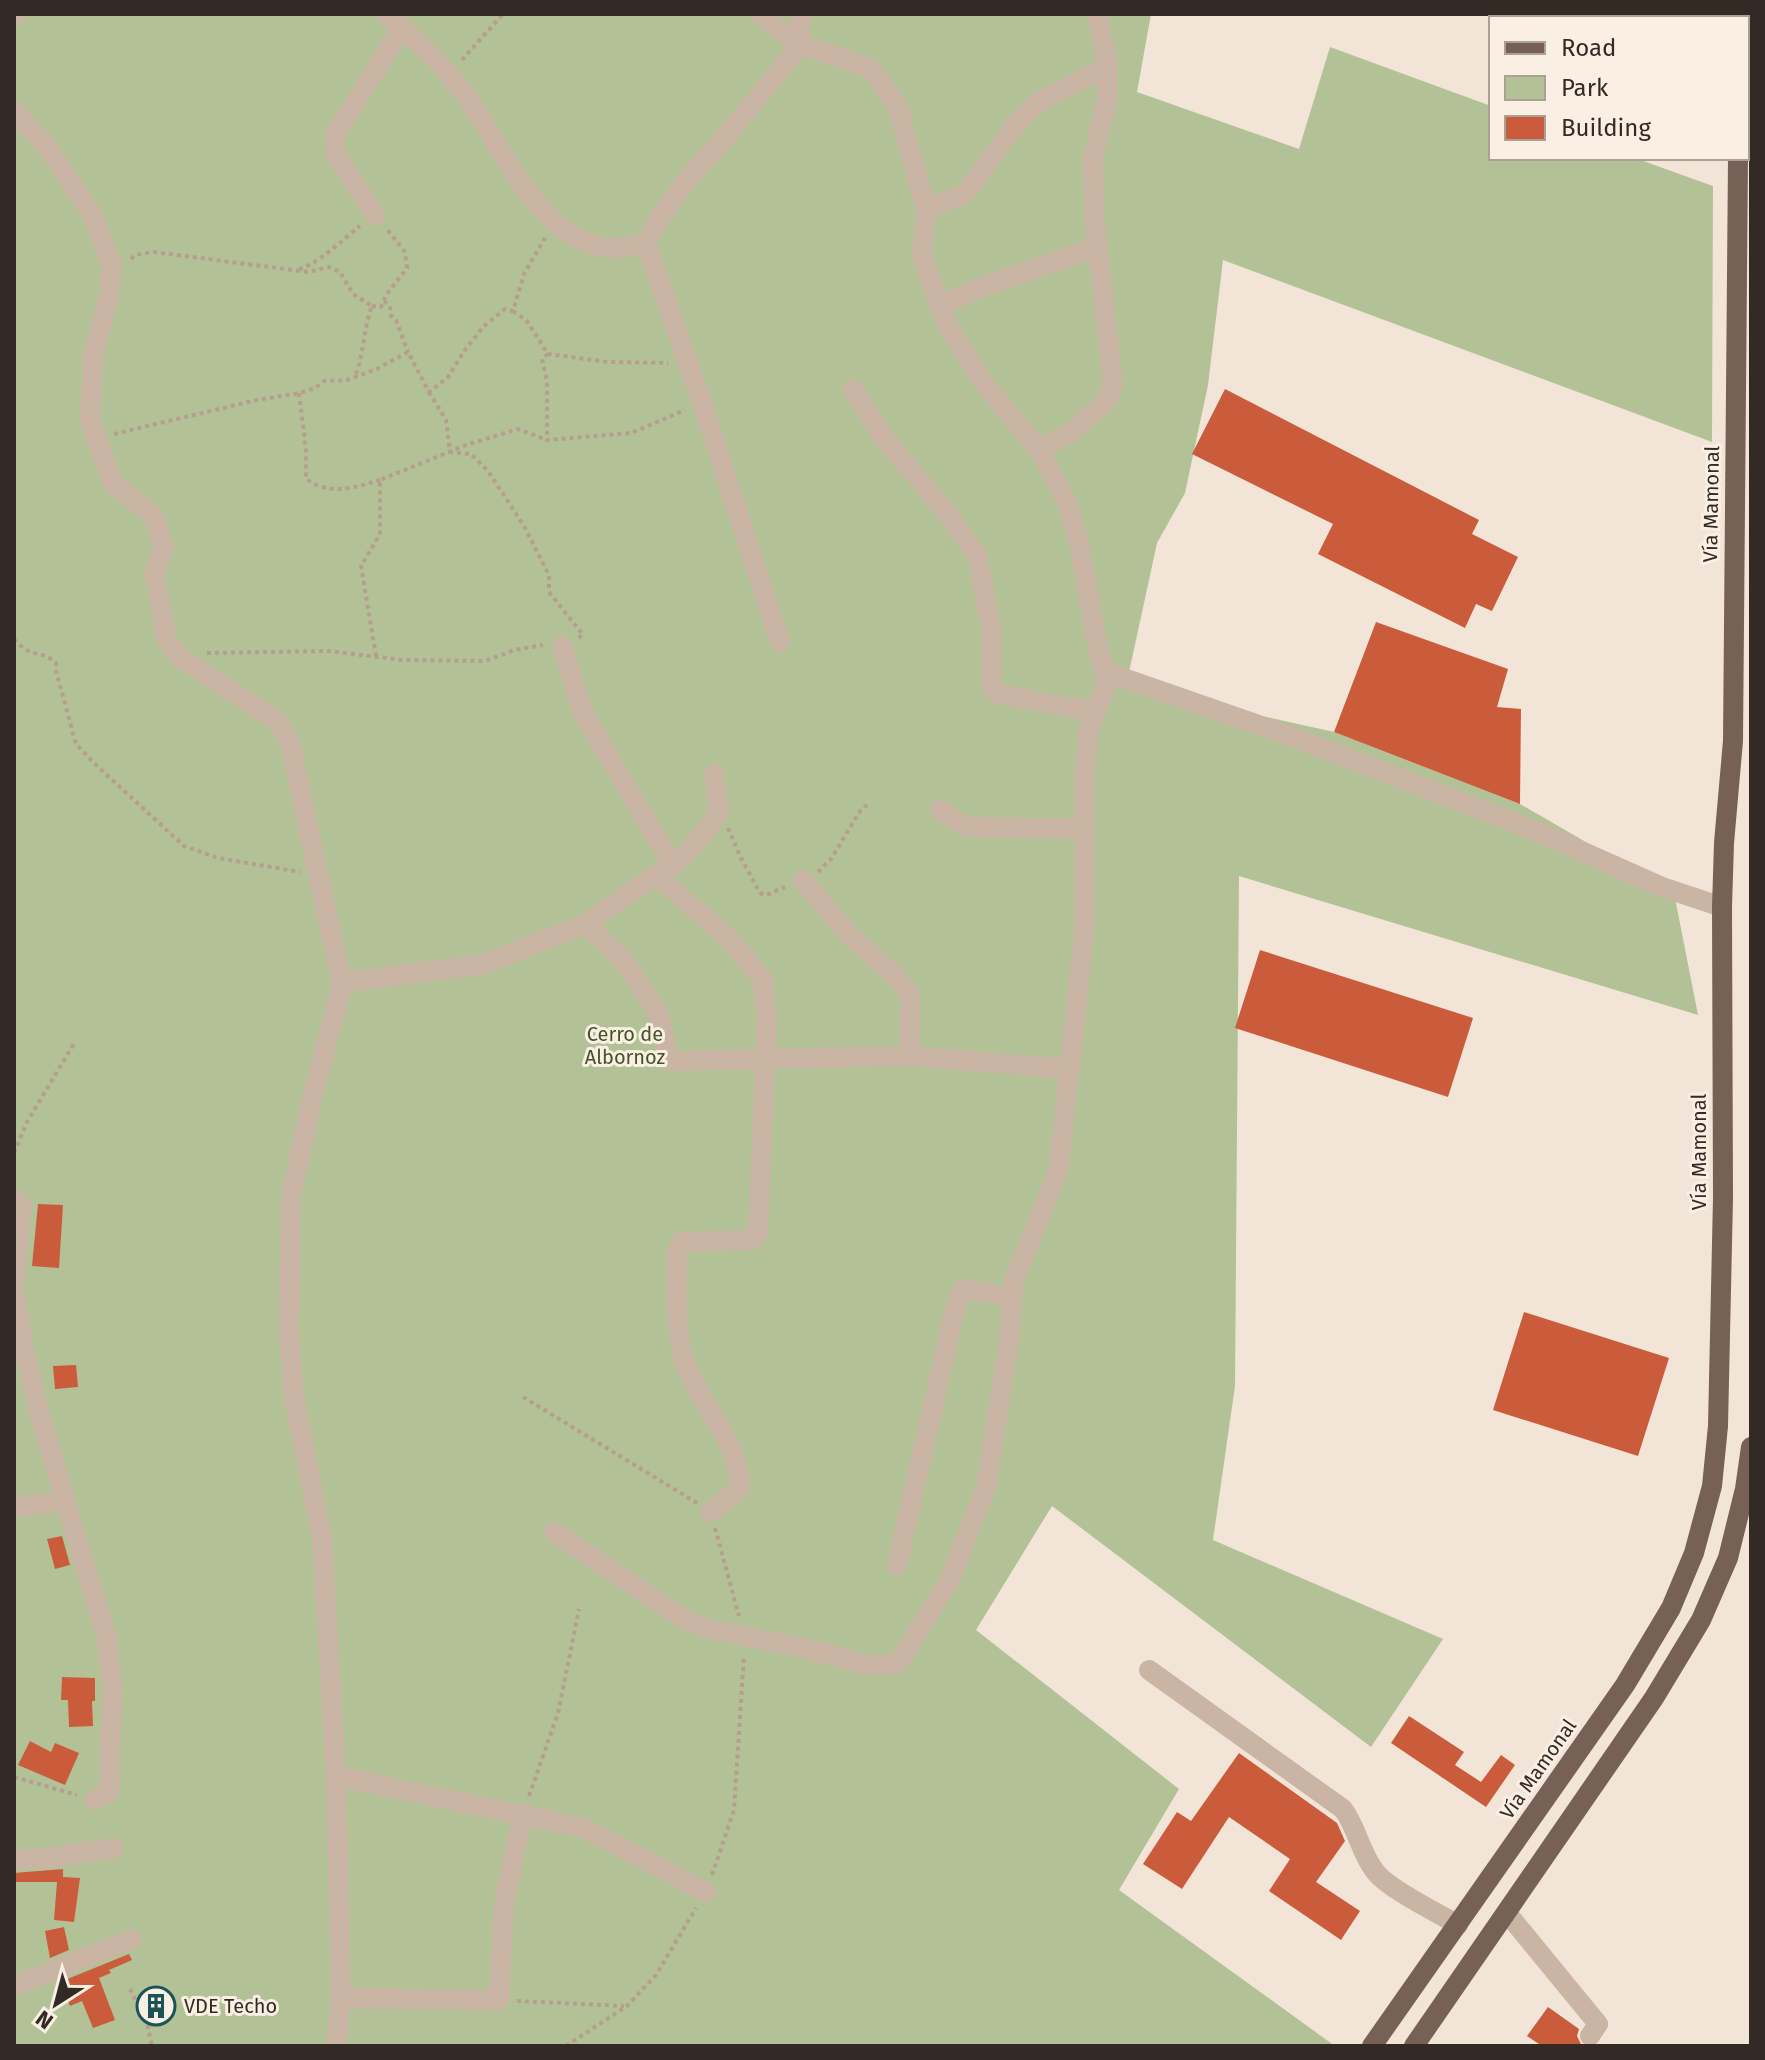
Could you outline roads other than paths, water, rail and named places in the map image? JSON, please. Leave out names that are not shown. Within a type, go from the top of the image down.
[{"type":"main road","name":"Vía Mamonal","points":[[1372,2046],[1625,1685],[1671,1608],[1694,1553],[1712,1486],[1718,1426],[1723,1198],[1722,907],[1733,741],[1738,160]]},
{"type":"main road","points":[[1414,2046],[1654,1698],[1701,1620],[1728,1558],[1745,1489],[1751,1447]]},
{"type":"street","points":[[554,1532],[684,1619],[708,1629],[804,1648],[868,1665],[894,1664],[901,1659],[950,1579],[986,1487],[1009,1340],[1014,1280],[1059,1165],[1085,924],[1088,731],[1107,683],[1079,542],[1067,502],[1039,450],[983,382],[949,328],[939,305],[922,255],[926,209],[898,107],[870,68],[801,45],[759,14]]},
{"type":"street","points":[[780,642],[702,402],[646,243],[662,214],[691,175],[801,45],[803,14]]},
{"type":"street","points":[[1039,450],[1074,430],[1107,401],[1113,384],[1097,247],[1093,158],[1107,99],[1108,66],[1097,14]]},
{"type":"street","points":[[375,215],[336,155],[334,136],[394,21],[427,51],[464,93],[521,184],[554,220],[589,243],[617,248],[646,243]]},
{"type":"street","points":[[926,209],[965,194],[1012,129],[1039,102],[1108,66]]},
{"type":"street","points":[[14,111],[48,148],[93,216],[112,266],[109,295],[93,357],[90,421],[113,484],[153,515],[164,547],[154,573],[167,641],[182,659],[279,722],[290,743],[343,982],[314,1090],[291,1195],[289,1334],[294,1397],[322,1538],[336,1776],[341,1998],[336,2046]]},
{"type":"street","points":[[939,305],[1097,247]]},
{"type":"street","points":[[853,389],[883,437],[947,513],[978,557],[991,629],[991,685],[999,694],[1095,712]]},
{"type":"street","points":[[562,646],[582,711],[665,870],[762,978],[767,1016],[758,1233],[753,1240],[682,1242],[677,1253],[678,1330],[688,1371],[729,1445],[740,1476],[740,1489],[710,1512]]},
{"type":"street","points":[[1106,672],[1296,738],[1536,831],[1662,887],[1722,907]]},
{"type":"street","points":[[343,982],[484,964],[585,924],[665,870],[701,838],[719,812],[714,774]]},
{"type":"street","points":[[940,810],[967,827],[1085,829]]},
{"type":"street","points":[[803,880],[847,933],[892,973],[910,994],[910,1056]]},
{"type":"street","points":[[585,924],[624,961],[659,1014],[669,1061],[910,1056],[1070,1069]]},
{"type":"street","points":[[14,1200],[22,1206],[14,1281]]},
{"type":"street","points":[[897,1565],[956,1304],[964,1289],[1012,1297]]},
{"type":"street","points":[[14,1291],[25,1354],[107,1640],[113,1692],[110,1790],[94,1800]]},
{"type":"street","points":[[14,1507],[66,1501]]},
{"type":"street","points":[[1149,1670],[1343,1809],[1354,1824],[1364,1856],[1376,1874],[1458,1925]]},
{"type":"street","points":[[336,1776],[584,1828],[706,1892]]},
{"type":"street","points":[[341,1998],[499,2000],[504,1905],[523,1813]]},
{"type":"street","points":[[14,1860],[114,1848]]},
{"type":"street","points":[[1507,1913],[1598,2024],[1590,2036]]},
{"type":"street","points":[[14,1986],[132,1939]]},
{"type":"place","name":"VDE Techo","points":[[156,2006]]},
{"type":"park label","name":"Cerro de Albornoz","points":[[625,1046]]}]
